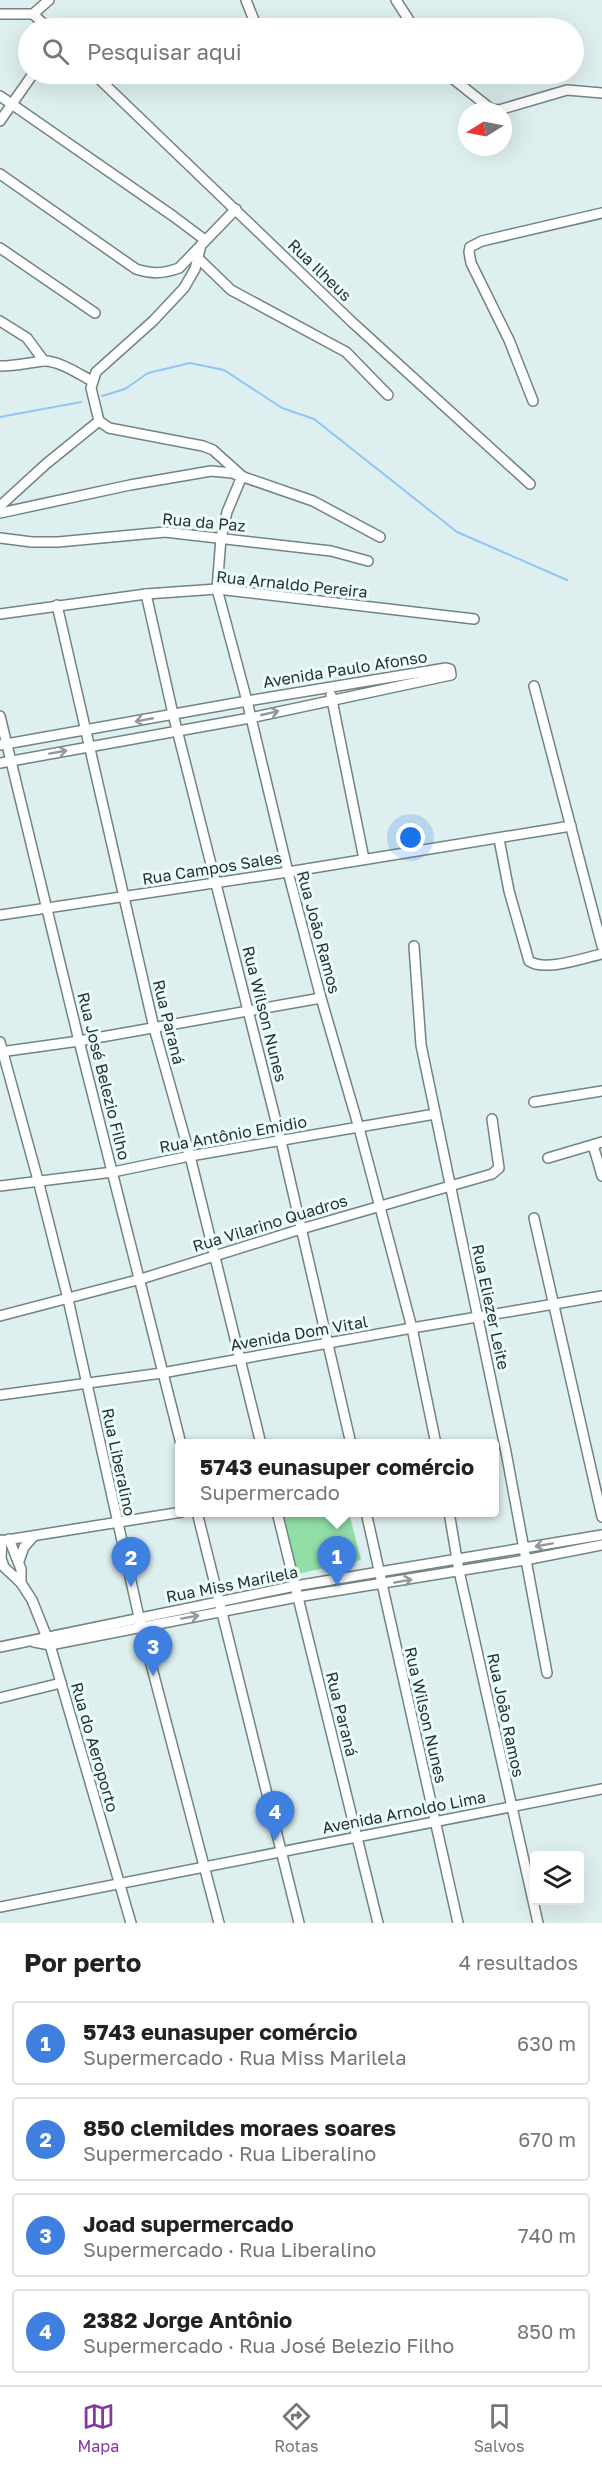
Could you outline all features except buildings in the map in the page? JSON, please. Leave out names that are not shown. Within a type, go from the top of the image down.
[{"type":"street","points":[[0,14],[33,14],[49,0]]},
{"type":"street","points":[[246,0],[253,18]]},
{"type":"street","points":[[396,0],[408,18]]},
{"type":"street","points":[[33,14],[37,18]]},
{"type":"street","points":[[0,121],[26,84]]},
{"type":"street","name":"Rua Ilheus","points":[[105,84],[352,322],[530,484]]},
{"type":"street","points":[[460,84],[491,109],[499,110],[567,90],[602,93]]},
{"type":"street","points":[[0,96],[203,243]]},
{"type":"street","points":[[0,174],[136,269],[150,273],[167,273],[179,268],[236,209]]},
{"type":"street","points":[[533,401],[509,340],[471,263],[470,247],[482,241],[602,213]]},
{"type":"street","points":[[203,243],[195,269],[184,288],[153,321],[96,372],[91,388],[99,421],[109,428],[203,446],[213,450],[242,476]]},
{"type":"street","points":[[0,248],[95,313]]},
{"type":"street","points":[[198,258],[231,290],[346,352],[388,395]]},
{"type":"street","points":[[0,321],[27,338],[44,361]]},
{"type":"street","points":[[0,366],[16,366],[44,361],[68,369],[92,381]]},
{"type":"street","points":[[0,506],[46,464],[99,421]]},
{"type":"street","points":[[0,513],[130,485],[211,471],[242,476],[313,501],[380,537]]},
{"type":"street","name":"Rua João Ramos","points":[[242,476],[227,512],[221,538],[217,589],[321,998],[359,1128],[412,1328],[435,1439]]},
{"type":"street","name":"Rua da Paz","points":[[0,538],[58,542],[165,532],[332,551],[368,561]]},
{"type":"street","name":"Rua Arnaldo Pereira","points":[[0,614],[146,594],[217,589],[474,619]]},
{"type":"street","name":"Rua Wilson Nunes","points":[[146,594],[177,731],[250,1012],[350,1439]]},
{"type":"street","name":"Rua Paraná","points":[[57,605],[154,1028],[190,1156],[260,1439]]},
{"type":"street","name":"Avenida Paulo Afonso","points":[[0,763],[250,718],[447,677],[450,675],[450,669],[329,686],[85,732],[3,745]]},
{"type":"street","points":[[329,686],[364,859]]},
{"type":"street","points":[[534,686],[602,946]]},
{"type":"street","name":"Rua José Belezio Filho","points":[[0,716],[3,745],[10,761],[180,1439]]},
{"type":"street","name":"Rua Campos Sales","points":[[0,915],[288,872],[570,826]]},
{"type":"street","points":[[499,838],[509,891],[529,961],[535,965],[547,966],[602,954]]},
{"type":"street","name":"Rua Eliezer Leite","points":[[414,946],[422,1045],[449,1185],[506,1452],[522,1549],[547,1673]]},
{"type":"street","points":[[1,1049],[79,1041],[321,998]]},
{"type":"street","name":"Rua Liberalino","points":[[1,1049],[38,1180],[68,1299],[140,1622],[219,1923]]},
{"type":"street","points":[[534,1102],[602,1091]]},
{"type":"street","name":"Rua Antônio Emidio","points":[[0,1186],[113,1172],[190,1156],[435,1114]]},
{"type":"street","name":"Rua Vilarino Quadros","points":[[0,1316],[141,1279],[301,1229],[492,1174],[499,1168],[492,1119]]},
{"type":"street","points":[[548,1158],[598,1143],[602,1176]]},
{"type":"street","points":[[534,1218],[602,1517]]},
{"type":"street","name":"Avenida Dom Vital","points":[[0,1395],[162,1373],[602,1296]]},
{"type":"street","points":[[499,1453],[506,1452]]},
{"type":"street","points":[[4,1540],[175,1513]]},
{"type":"street","points":[[197,1517],[299,1923]]},
{"type":"street","name":"Rua Paraná","points":[[278,1517],[378,1923]]},
{"type":"street","name":"Rua Wilson Nunes","points":[[367,1517],[458,1923]]},
{"type":"street","name":"Rua João Ramos","points":[[450,1517],[459,1571],[538,1923]]},
{"type":"street","name":"Rua Miss Marilela","points":[[49,1641],[295,1586],[602,1534]]},
{"type":"street","points":[[21,1583],[19,1561],[24,1546],[33,1537]]},
{"type":"street","points":[[4,1540],[19,1561]]},
{"type":"street","points":[[4,1540],[2,1566],[21,1583]]},
{"type":"street","name":"Rua Miss Marilela","points":[[140,1622],[222,1612],[602,1545]]},
{"type":"street","name":"Rua do Aeroporto","points":[[21,1583],[36,1609],[49,1641],[83,1765],[121,1883],[131,1923]]},
{"type":"street","points":[[0,1647],[29,1641],[49,1641]]},
{"type":"street","points":[[0,1698],[62,1683]]},
{"type":"street","name":"Avenida Arnoldo Lima","points":[[0,1907],[204,1869],[281,1851],[602,1789]]},
{"type":"green space","points":[[284,1517],[350,1517],[361,1560],[297,1574]]},
{"type":"waterway","points":[[102,396],[125,389],[148,373],[190,363],[224,370],[282,408],[314,419],[457,532],[567,580]]},
{"type":"waterway","points":[[0,417],[81,402]]},
{"type":"place","name":"5743 eunasuper comércio","points":[[337,1586]]},
{"type":"place","name":"850 clemildes moraes soares","points":[[131,1587]]},
{"type":"place","name":"Joad supermercado","points":[[153,1676]]},
{"type":"place","name":"2382 Jorge Antônio","points":[[275,1841]]}]
